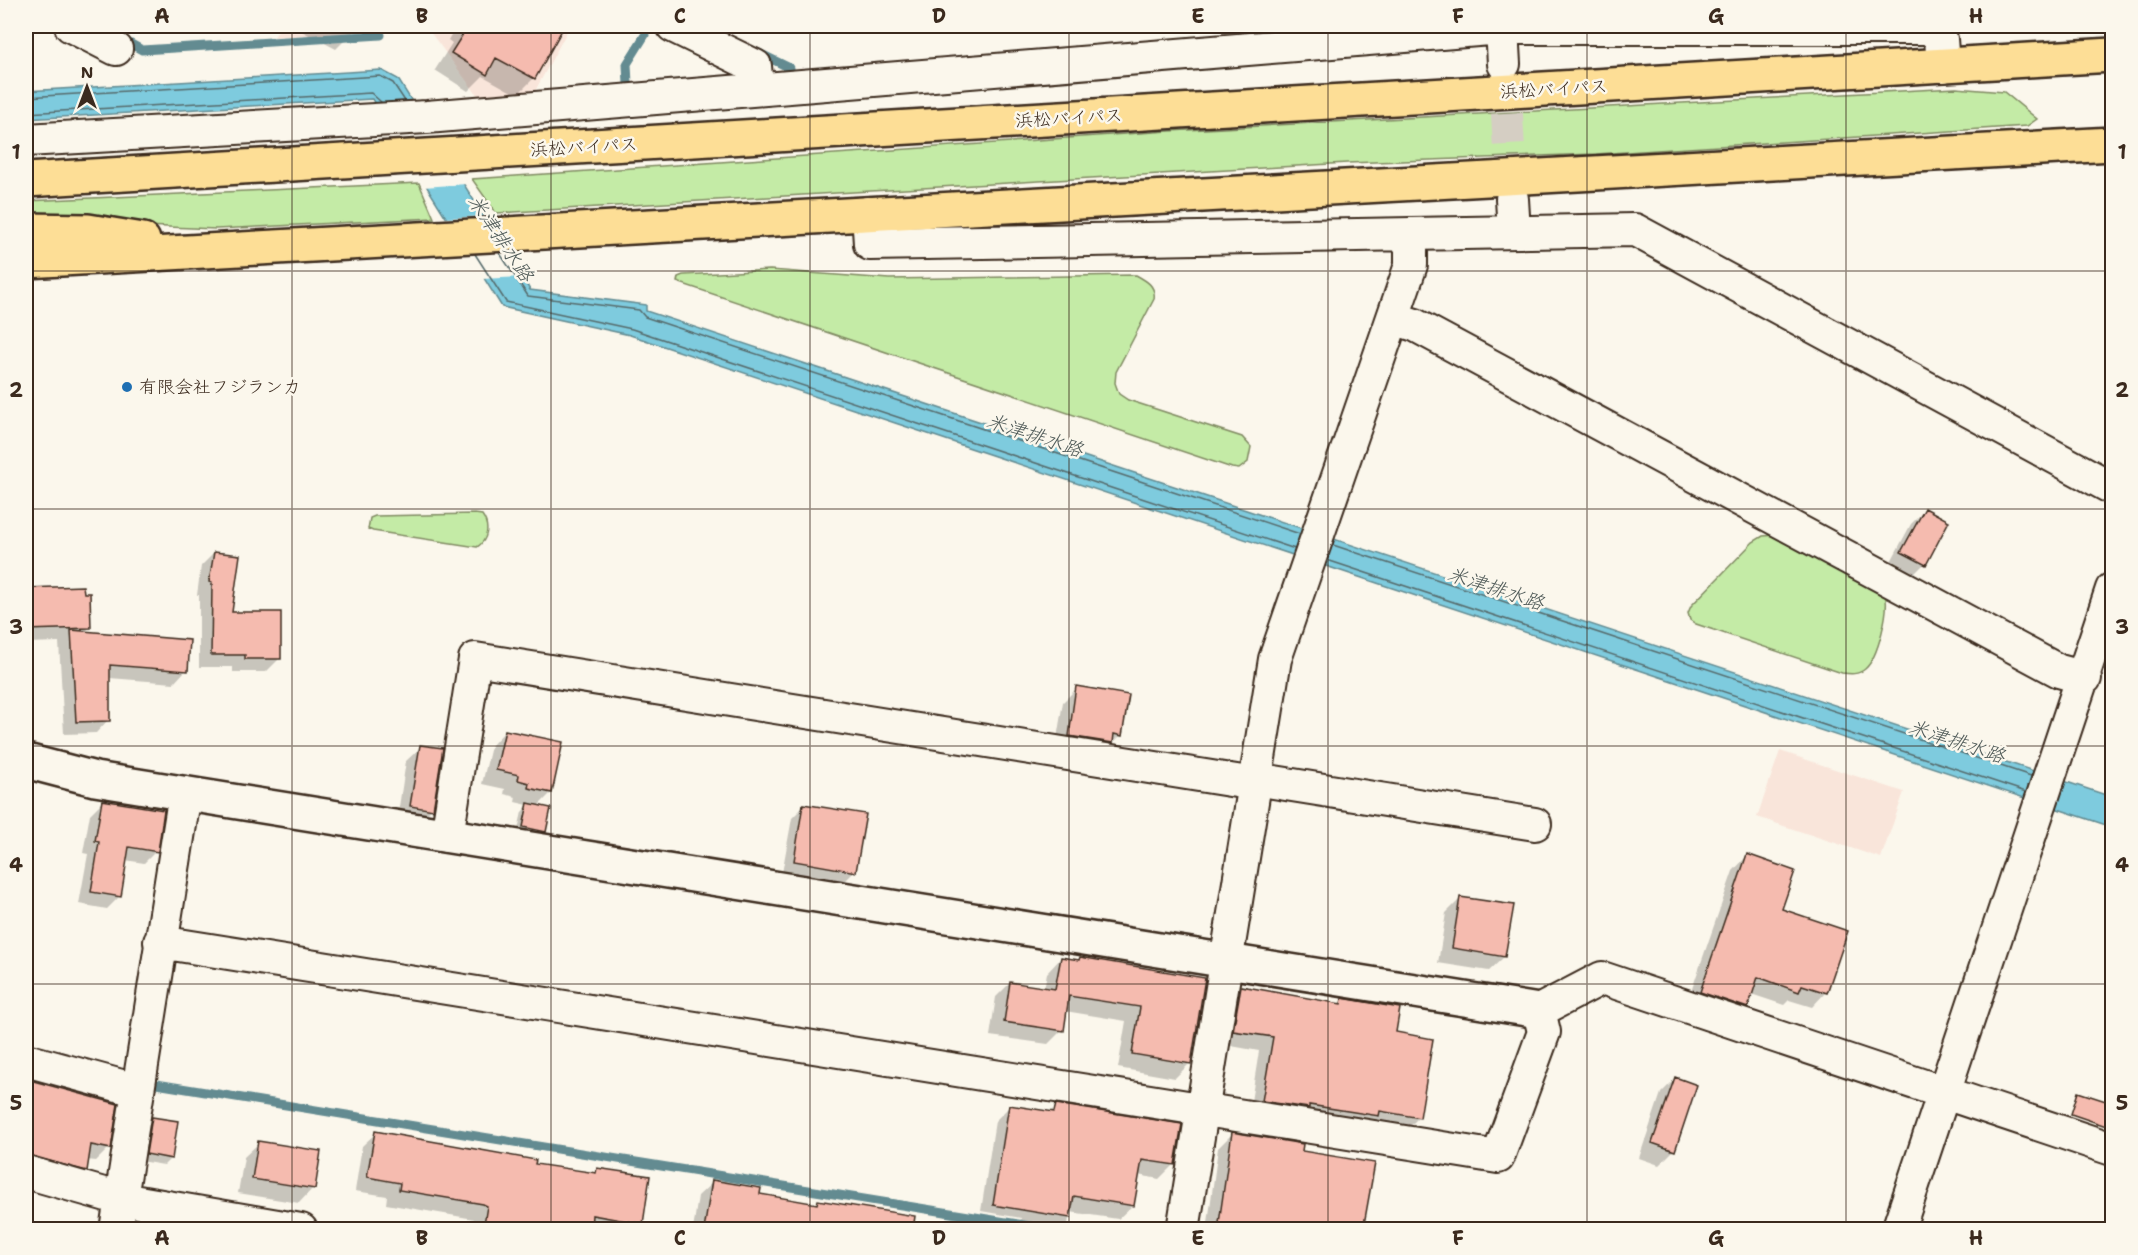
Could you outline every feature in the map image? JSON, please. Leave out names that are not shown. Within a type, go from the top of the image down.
[{"type":"highway","name":"浜松バイパス","points":[[26,180],[2112,56]]},
{"type":"highway","points":[[26,261],[2112,144]]},
{"type":"highway","points":[[26,230],[88,231],[204,250]]},
{"type":"street","points":[[71,26],[116,49]]},
{"type":"street","points":[[673,26],[755,66],[757,89]]},
{"type":"street","points":[[26,141],[427,117],[757,89],[1251,37],[1502,28],[1930,28],[1941,39],[1943,66]]},
{"type":"street","points":[[1502,28],[1504,64]]},
{"type":"street","points":[[1512,199],[1514,232]]},
{"type":"street","points":[[868,213],[870,244],[1635,230],[2112,488]]},
{"type":"street","points":[[1183,1230],[1275,659],[1411,265],[1411,234]]},
{"type":"street","points":[[1393,318],[1414,325],[2059,671],[2085,678]]},
{"type":"street","points":[[1898,1230],[2052,765],[2058,758],[2085,678],[2112,589]]},
{"type":"street","points":[[447,836],[475,659],[1535,824]]},
{"type":"street","points":[[26,761],[63,772],[184,793],[1539,1011],[1602,978],[2112,1149]]},
{"type":"street","points":[[116,1230],[184,793]]},
{"type":"street","points":[[160,942],[1498,1157],[1544,1032],[1539,1011]]},
{"type":"street","points":[[26,1060],[136,1090]]},
{"type":"street","points":[[26,1172],[122,1199],[301,1230]]},
{"type":"shaded area","points":[[281,26],[570,26],[535,91],[478,96],[427,28],[274,37]]},
{"type":"shaded area","points":[[1780,751],[1904,792],[1881,858],[1757,817]]},
{"type":"green space","points":[[1956,88],[2004,92],[2037,119],[2027,126],[1596,154],[1347,163],[496,213],[472,179],[1169,131]]},
{"type":"green space","points":[[419,183],[434,218],[216,229],[26,221],[26,201]]},
{"type":"green space","points":[[770,270],[889,279],[1136,275],[1152,287],[1154,299],[1116,372],[1115,383],[1119,394],[1128,400],[1242,437],[1251,447],[1248,462],[1239,469],[1232,468],[677,282],[678,277],[683,275]]},
{"type":"green space","points":[[482,515],[487,528],[484,541],[477,547],[368,529],[370,518],[375,516]]},
{"type":"green space","points":[[1775,535],[1885,594],[1886,610],[1882,633],[1870,663],[1862,671],[1854,674],[1842,673],[1696,624],[1690,620],[1688,613],[1691,606],[1753,542],[1763,536]]},
{"type":"water","points":[[381,70],[398,79],[530,290],[646,305],[646,311],[2112,797],[2112,827],[630,335],[502,307],[372,99],[26,119],[26,91]]},
{"type":"pier","points":[[415,101],[467,184],[423,187],[371,103]]},
{"type":"pier","points":[[487,216],[525,277],[481,279],[443,218]]},
{"type":"building","points":[[468,26],[564,26],[535,79],[496,58],[487,75],[451,53]]},
{"type":"building","points":[[1925,508],[1949,521],[1926,565],[1901,552]]},
{"type":"building","points":[[214,552],[240,555],[232,612],[281,612],[281,659],[245,659],[245,655],[211,655],[212,583],[209,582]]},
{"type":"building","points":[[83,586],[84,593],[90,593],[91,628],[26,630],[26,588]]},
{"type":"building","points":[[71,630],[190,640],[188,671],[110,665],[110,721],[76,722]]},
{"type":"building","points":[[1076,686],[1129,695],[1122,736],[1114,734],[1113,743],[1069,736]]},
{"type":"building","points":[[505,730],[563,742],[552,793],[528,788],[529,783],[518,780],[519,775],[496,770]]},
{"type":"building","points":[[420,745],[443,748],[433,810],[410,806]]},
{"type":"building","points":[[102,800],[164,810],[158,852],[129,847],[121,897],[91,892],[99,842],[95,841]]},
{"type":"building","points":[[528,803],[551,808],[546,832],[523,827]]},
{"type":"building","points":[[803,804],[866,814],[856,872],[794,861]]},
{"type":"building","points":[[1747,854],[1795,871],[1782,909],[1848,931],[1827,993],[1802,985],[1799,992],[1758,977],[1748,1008],[1700,992]]},
{"type":"building","points":[[1460,897],[1514,905],[1505,957],[1452,948]]},
{"type":"building","points":[[1061,957],[1079,960],[1080,957],[1205,978],[1191,1064],[1132,1054],[1140,1007],[1069,996],[1064,1031],[1004,1022],[1010,982],[1055,989]]},
{"type":"building","points":[[1241,986],[1341,1004],[1342,998],[1400,1008],[1396,1032],[1433,1039],[1420,1118],[1380,1111],[1379,1116],[1309,1105],[1309,1108],[1262,1101],[1273,1037],[1233,1031]]},
{"type":"building","points":[[1675,1077],[1697,1085],[1675,1151],[1652,1143]]},
{"type":"building","points":[[26,1079],[118,1104],[111,1149],[91,1145],[87,1171],[26,1155]]},
{"type":"building","points":[[2078,1092],[2112,1103],[2112,1128],[2071,1114]]},
{"type":"building","points":[[1056,1104],[1182,1124],[1175,1165],[1142,1160],[1134,1206],[1074,1196],[1070,1218],[993,1205],[1009,1105],[1054,1112]]},
{"type":"building","points":[[152,1117],[178,1121],[172,1159],[146,1154]]},
{"type":"building","points":[[375,1131],[536,1160],[535,1164],[596,1173],[597,1168],[650,1176],[643,1224],[592,1215],[591,1230],[483,1230],[487,1206],[483,1204],[399,1190],[400,1183],[367,1177]]},
{"type":"building","points":[[1232,1132],[1303,1144],[1302,1151],[1375,1163],[1363,1230],[1218,1230]]},
{"type":"building","points":[[258,1141],[321,1151],[315,1189],[252,1179]]},
{"type":"building","points":[[712,1180],[761,1188],[760,1194],[817,1204],[818,1200],[915,1216],[913,1230],[704,1230]]},
{"type":"waterway","points":[[120,38],[142,50],[381,35]]},
{"type":"waterway","points":[[628,84],[627,64],[645,35]]},
{"type":"waterway","points":[[757,52],[790,68]]},
{"type":"waterway","points":[[144,1082],[1055,1230]]},
{"type":"tunnel","points":[[1504,65],[1512,199]]},
{"type":"place","name":"有限会社フジランカ","points":[[127,387]]},
{"type":"water label","name":"米津排水路","points":[[501,238]]},
{"type":"water label","name":"米津排水路","points":[[1035,435]]},
{"type":"water label","name":"米津排水路","points":[[1496,588]]},
{"type":"water label","name":"米津排水路","points":[[1957,741]]}]
